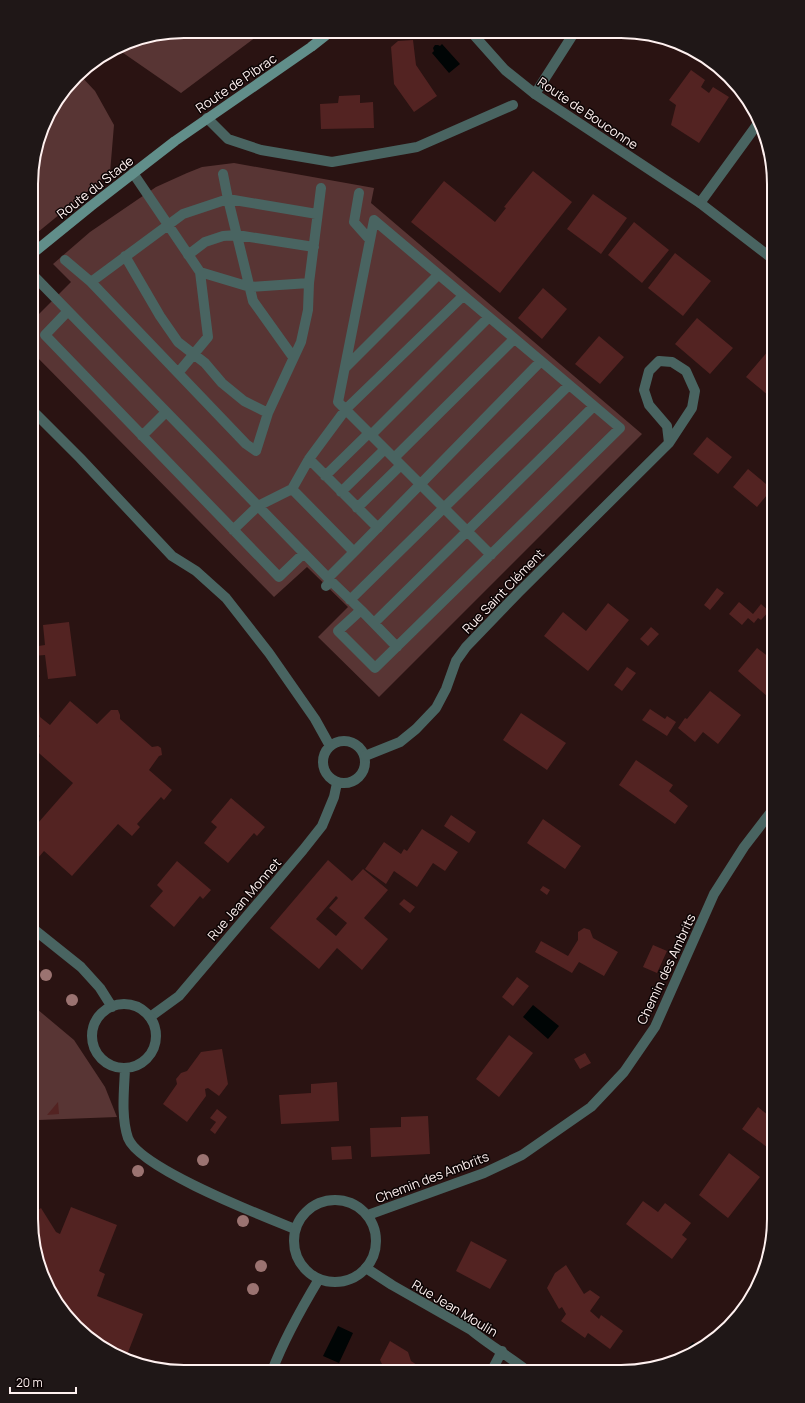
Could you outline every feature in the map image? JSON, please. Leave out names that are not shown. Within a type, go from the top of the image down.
[{"type":"main road","name":"Route de Pibrac","points":[[175,140],[322,38]]},
{"type":"main road","name":"Route du Stade","points":[[38,249],[175,140]]},
{"type":"street","name":"Route de Bouconne","points":[[476,38],[504,70],[535,94],[700,203],[767,255]]},
{"type":"street","points":[[535,94],[571,38]]},
{"type":"street","points":[[208,118],[228,139],[261,150],[332,162],[417,147],[513,105]]},
{"type":"street","points":[[700,203],[755,127]]},
{"type":"street","points":[[133,173],[200,272],[208,337],[178,373]]},
{"type":"street","points":[[223,174],[253,302],[293,357]]},
{"type":"street","points":[[65,260],[91,282],[246,444],[256,451],[268,413],[301,342],[308,310],[309,283],[321,188]]},
{"type":"street","points":[[358,193],[354,222],[370,240]]},
{"type":"street","points":[[91,282],[183,214],[228,199],[317,214]]},
{"type":"street","points":[[360,610],[338,631],[376,668],[397,647],[491,555],[620,428],[374,220],[338,402],[491,555]]},
{"type":"street","points":[[188,255],[205,242],[223,236],[237,235],[314,247]]},
{"type":"street","points":[[125,256],[160,316],[178,342],[205,363],[222,383],[244,401],[268,413]]},
{"type":"street","points":[[200,272],[250,286],[309,283]]},
{"type":"street","points":[[345,368],[438,275]]},
{"type":"street","points":[[38,280],[304,553],[329,582],[350,600],[397,647]]},
{"type":"street","points":[[233,530],[258,506],[292,489],[309,459],[346,410],[463,296]]},
{"type":"street","points":[[68,311],[45,335],[233,530],[279,577],[304,553]]},
{"type":"street","points":[[325,476],[489,317]]},
{"type":"street","points":[[357,508],[397,461],[514,339]]},
{"type":"street","points":[[329,582],[354,552],[541,361]]},
{"type":"street","name":"Rue Saint Clément","points":[[365,756],[400,742],[436,708],[446,689],[456,661],[466,647],[518,592],[669,443],[692,408],[695,391],[686,371],[672,362],[659,362],[649,371],[644,390],[649,405],[667,426],[669,443]]},
{"type":"street","points":[[350,600],[569,385]]},
{"type":"street","points":[[374,623],[594,406]]},
{"type":"street","points":[[142,436],[166,412]]},
{"type":"street","points":[[38,416],[80,458],[172,556],[196,571],[226,598],[269,653],[315,719],[330,746]]},
{"type":"street","points":[[341,492],[384,449]]},
{"type":"street","points":[[309,459],[378,528]]},
{"type":"street","points":[[292,489],[354,552]]},
{"type":"street","points":[[340,741],[351,742],[361,748],[365,756],[365,769],[358,779],[348,784],[337,783],[328,777],[323,766],[324,755],[330,746],[340,741]]},
{"type":"street","name":"Rue Jean Monnet","points":[[150,1018],[179,996],[303,850],[322,826],[334,797],[337,783]]},
{"type":"street","name":"Chemin des Ambrits","points":[[368,1215],[484,1173],[522,1155],[591,1107],[624,1072],[655,1028],[714,894],[744,847],[767,817]]},
{"type":"street","points":[[38,933],[80,967],[100,988],[112,1007]]},
{"type":"street","points":[[120,1005],[137,1007],[144,1011],[150,1018],[155,1028],[156,1039],[153,1051],[146,1060],[136,1066],[124,1069],[112,1066],[101,1059],[94,1049],[92,1036],[94,1024],[101,1013],[112,1007],[120,1005]]},
{"type":"street","points":[[124,1069],[124,1110],[129,1140],[141,1153],[164,1170],[209,1193],[295,1229]]},
{"type":"street","points":[[335,1200],[348,1202],[360,1208],[368,1215],[374,1230],[376,1243],[373,1256],[366,1268],[352,1278],[336,1282],[319,1279],[308,1273],[300,1264],[295,1252],[293,1241],[295,1229],[301,1217],[310,1207],[322,1202],[335,1200]]},
{"type":"street","name":"Rue Jean Moulin","points":[[366,1268],[392,1285],[471,1330],[480,1338],[502,1351],[520,1365]]},
{"type":"street","points":[[274,1365],[286,1337],[319,1279]]},
{"type":"street","points":[[495,1365],[502,1351]]},
{"type":"shaded area","points":[[174,38],[255,38],[181,93],[122,52],[146,43]]},
{"type":"shaded area","points":[[442,44],[460,64],[449,73],[432,53],[435,45],[440,46]]},
{"type":"shaded area","points":[[83,79],[95,91],[114,125],[110,173],[38,232],[38,174],[43,146],[53,119],[68,95]]},
{"type":"shaded area","points":[[234,163],[374,188],[371,203],[642,434],[379,697],[318,637],[348,607],[307,567],[274,597],[38,358],[38,315],[71,282],[53,264],[90,232],[156,187],[202,167]]},
{"type":"shaded area","points":[[533,1005],[559,1026],[548,1039],[523,1017]]},
{"type":"shaded area","points":[[38,1010],[74,1040],[105,1087],[117,1117],[38,1120]]},
{"type":"shaded area","points":[[338,1326],[353,1333],[339,1363],[323,1356]]},
{"type":"shaded area","points":[[693,1342],[695,1344],[686,1350],[684,1351]]},
{"type":"building","points":[[413,40],[416,65],[437,96],[414,112],[394,84],[391,47],[398,41]]},
{"type":"building","points":[[691,70],[705,80],[701,87],[709,93],[713,87],[729,97],[699,143],[671,125],[676,105],[669,100]]},
{"type":"building","points":[[360,95],[360,103],[373,102],[374,128],[321,129],[320,104],[338,103],[339,96]]},
{"type":"building","points":[[533,171],[572,202],[500,293],[411,222],[444,181],[495,222],[506,208],[504,207]]},
{"type":"building","points":[[593,194],[627,218],[601,254],[567,229]]},
{"type":"building","points":[[634,222],[669,250],[642,283],[608,255]]},
{"type":"building","points":[[675,253],[711,281],[683,316],[648,288]]},
{"type":"building","points":[[543,288],[567,309],[542,339],[518,318]]},
{"type":"building","points":[[697,318],[733,348],[710,374],[675,344]]},
{"type":"building","points":[[599,336],[624,357],[600,384],[575,364]]},
{"type":"building","points":[[767,352],[767,394],[746,377]]},
{"type":"building","points":[[707,437],[732,457],[718,474],[693,454]]},
{"type":"building","points":[[748,469],[767,485],[767,495],[757,507],[733,487]]},
{"type":"building","points":[[717,588],[724,593],[710,610],[704,605]]},
{"type":"building","points":[[739,602],[753,614],[761,604],[767,609],[767,613],[761,620],[758,618],[754,623],[748,618],[742,625],[729,614]]},
{"type":"building","points":[[608,603],[629,620],[588,671],[544,636],[563,612],[586,631]]},
{"type":"building","points":[[69,622],[76,676],[48,679],[45,655],[38,656],[38,646],[45,645],[43,625]]},
{"type":"building","points":[[651,627],[659,634],[648,646],[640,639]]},
{"type":"building","points":[[757,648],[767,656],[767,696],[738,671]]},
{"type":"building","points":[[627,667],[636,673],[622,691],[614,685]]},
{"type":"building","points":[[710,691],[741,715],[718,744],[703,732],[695,742],[678,728],[685,718],[687,719]]},
{"type":"building","points":[[38,700],[40,717],[50,725],[70,701],[97,724],[111,710],[118,710],[120,719],[152,747],[158,746],[161,748],[162,755],[159,756],[149,770],[172,790],[164,800],[161,797],[137,824],[140,827],[132,836],[118,824],[72,876],[44,851],[38,858],[38,823],[73,783],[38,752],[38,739],[40,736],[38,734]]},
{"type":"building","points":[[650,709],[665,719],[667,716],[676,722],[667,736],[642,720]]},
{"type":"building","points":[[521,713],[566,743],[547,770],[503,740]]},
{"type":"building","points":[[636,760],[673,785],[669,791],[688,806],[675,824],[619,785]]},
{"type":"building","points":[[231,798],[265,827],[257,836],[254,833],[228,863],[204,843],[217,827],[211,822]]},
{"type":"building","points":[[451,815],[476,832],[469,843],[444,826]]},
{"type":"building","points":[[543,819],[581,846],[565,869],[527,843]]},
{"type":"building","points":[[422,829],[458,852],[445,871],[433,863],[417,887],[394,871],[386,884],[365,869],[384,842],[401,854],[404,849],[407,851]]},
{"type":"building","points":[[328,860],[352,881],[363,869],[388,890],[364,918],[388,939],[362,970],[337,948],[319,969],[270,928]],"holes":[[[336,896],[338,898],[329,908],[347,923],[336,936],[316,919]]]},
{"type":"building","points":[[177,861],[211,890],[203,899],[200,896],[174,927],[150,906],[163,891],[157,885]]},
{"type":"building","points":[[543,886],[550,890],[547,895],[540,890]]},
{"type":"building","points":[[404,899],[415,907],[410,913],[399,904]]},
{"type":"building","points":[[584,928],[590,930],[593,938],[618,952],[604,976],[579,962],[572,973],[535,952],[541,941],[568,956],[578,940],[578,932]]},
{"type":"building","points":[[653,945],[667,951],[657,973],[643,967]]},
{"type":"building","points":[[517,977],[529,986],[513,1006],[502,997]]},
{"type":"building","points":[[509,1035],[533,1053],[499,1097],[476,1079]]},
{"type":"building","points":[[222,1049],[228,1084],[219,1096],[208,1088],[205,1089],[206,1096],[187,1122],[163,1104],[177,1084],[176,1079],[181,1073],[187,1071],[201,1052]]},
{"type":"building","points":[[585,1053],[591,1063],[580,1069],[574,1059]]},
{"type":"building","points":[[337,1082],[339,1121],[281,1124],[279,1095],[311,1093],[311,1084]]},
{"type":"building","points":[[58,1102],[59,1114],[47,1115]]},
{"type":"building","points":[[758,1107],[767,1114],[767,1147],[742,1129]]},
{"type":"building","points":[[217,1109],[227,1117],[215,1134],[210,1130],[216,1122],[210,1118]]},
{"type":"building","points":[[428,1116],[430,1154],[371,1157],[370,1128],[401,1127],[401,1117]]},
{"type":"building","points":[[351,1146],[352,1159],[332,1160],[331,1147]]},
{"type":"building","points":[[729,1153],[760,1177],[728,1218],[699,1195]]},
{"type":"building","points":[[643,1201],[658,1212],[665,1203],[691,1223],[682,1235],[687,1239],[672,1259],[626,1224]]},
{"type":"building","points":[[71,1207],[117,1225],[99,1271],[105,1274],[97,1296],[143,1314],[127,1354],[95,1335],[88,1329],[68,1308],[53,1284],[41,1248],[38,1229],[38,1210],[41,1208],[56,1232],[60,1234]]},
{"type":"building","points":[[471,1241],[507,1260],[490,1289],[456,1271]]},
{"type":"building","points":[[566,1265],[584,1294],[590,1290],[600,1297],[590,1311],[599,1319],[601,1315],[623,1331],[610,1349],[588,1333],[585,1338],[561,1321],[566,1314],[562,1307],[559,1309],[547,1288],[555,1273]]},
{"type":"building","points":[[390,1341],[408,1352],[411,1361],[417,1365],[382,1365],[380,1360]]}]
